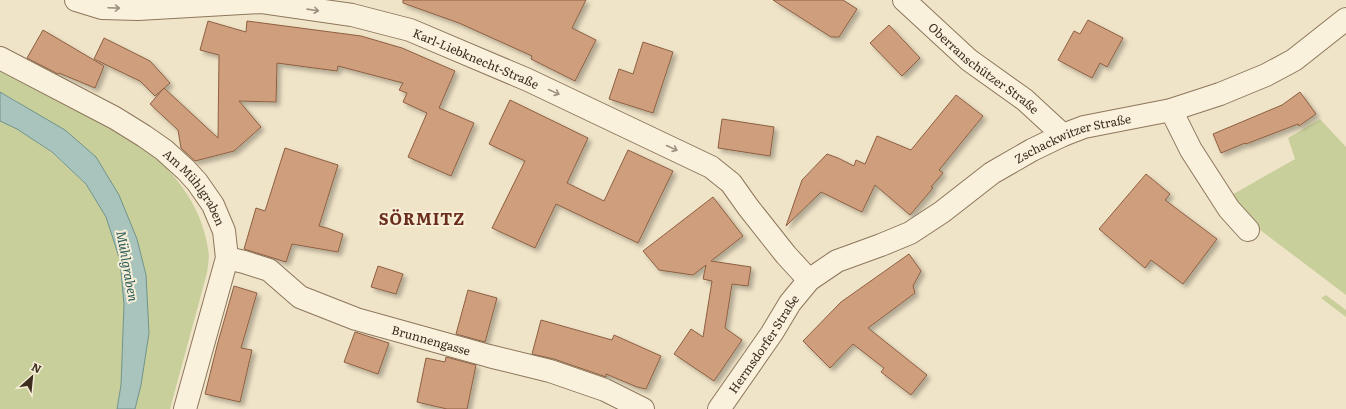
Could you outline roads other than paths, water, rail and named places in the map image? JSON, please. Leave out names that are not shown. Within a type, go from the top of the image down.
[{"type":"street","name":"Karl-Liebknecht-Straße","points":[[76,0],[102,8],[138,9],[262,2],[352,15],[410,30],[528,80],[712,167],[731,183],[748,208],[786,255],[809,280]]},
{"type":"street","name":"Oberranschützer Straße","points":[[904,0],[969,60],[1025,100],[1064,135]]},
{"type":"street","name":"Zschackwitzer Straße","points":[[809,280],[837,260],[881,246],[910,233],[942,212],[992,173],[1032,150],[1084,127],[1171,110],[1220,94],[1266,75],[1294,60],[1346,19]]},
{"type":"street","name":"Am Mühlgraben","points":[[0,58],[115,118],[164,150],[197,182],[213,204],[224,231],[227,258],[185,409]]},
{"type":"street","points":[[1171,110],[1191,150],[1230,209],[1248,230]]},
{"type":"street","name":"Brunnengasse","points":[[227,258],[268,270],[300,297],[356,319],[550,371],[605,390],[643,409]]},
{"type":"street","name":"Hermsdorfer Straße","points":[[719,409],[772,333],[790,303],[809,280]]},
{"type":"water","name":"Mühlgraben","points":[[0,92],[65,130],[96,157],[119,195],[137,239],[146,275],[149,333],[141,385],[135,409],[117,409],[121,385],[124,305],[120,260],[106,217],[86,184],[52,152],[17,129],[0,121]]},
{"type":"district","name":"SÖRMITZ","points":[[422,218]]}]
